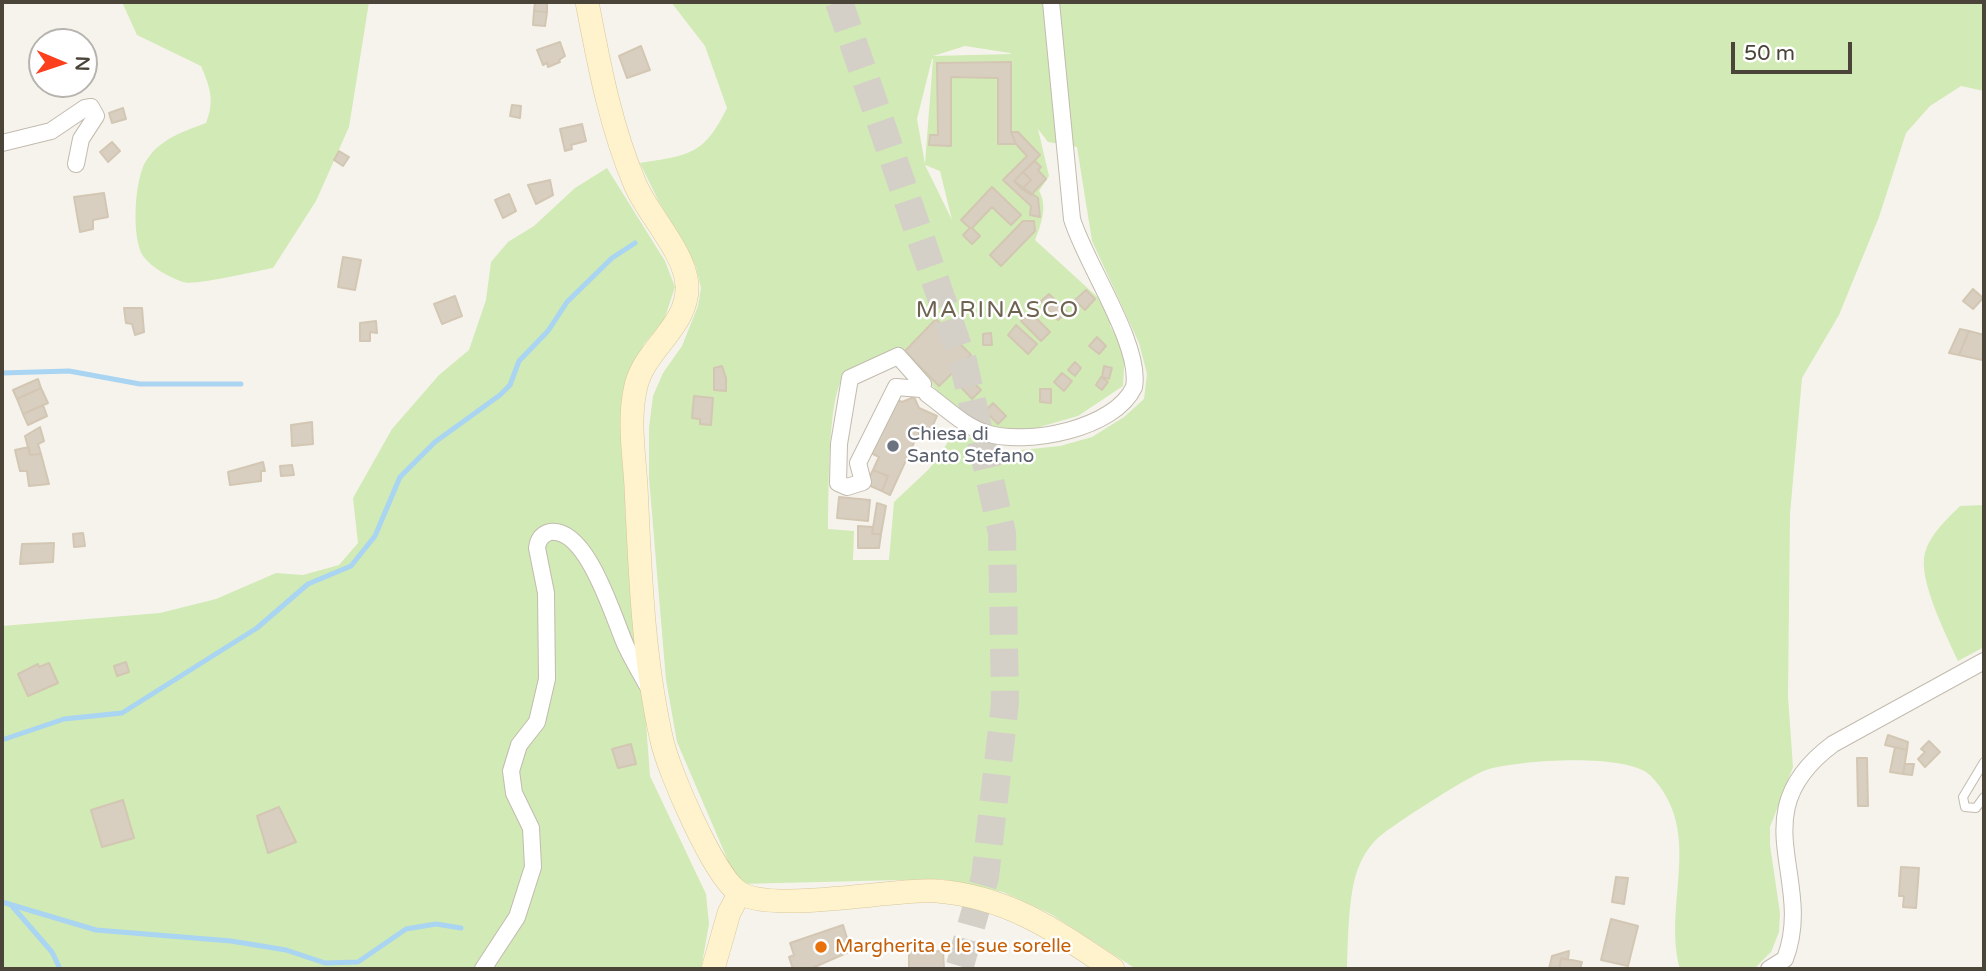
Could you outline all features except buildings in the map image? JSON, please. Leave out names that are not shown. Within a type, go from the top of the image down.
[{"type":"street","points":[[587,2],[611,120],[634,182],[678,257],[687,283],[684,309],[645,364],[637,383],[633,412],[642,597],[653,696],[663,745],[678,786],[719,870],[739,894],[758,898],[789,900],[912,891],[962,895],[1031,916],[1078,943],[1113,969]]},
{"type":"street","points":[[925,389],[896,387],[858,463],[863,482],[847,487],[838,483],[839,444],[850,378],[898,356],[925,389],[983,432],[1003,438],[1056,436],[1082,427],[1113,409],[1133,387],[1132,358],[1125,338],[1080,247],[1072,219],[1052,2]]},
{"type":"street","points":[[2,143],[51,131],[81,110],[91,107],[96,116],[81,139],[76,164]]},
{"type":"street","points":[[483,969],[517,917],[533,867],[531,828],[514,793],[511,771],[519,745],[537,722],[543,704],[548,657],[546,593],[537,548],[538,540],[547,533],[558,533],[572,540],[597,575],[626,646],[653,696]]},
{"type":"street","points":[[1769,969],[1785,959],[1792,936],[1792,907],[1783,829],[1791,791],[1802,774],[1814,758],[1833,744],[1984,661]]},
{"type":"street","points":[[713,969],[729,913],[739,894]]},
{"type":"lane","points":[[1984,762],[1962,797],[1965,807],[1976,808],[1984,797]]},
{"type":"green space","points":[[122,2],[369,2],[349,127],[316,201],[273,268],[190,283],[167,275],[143,256],[137,235],[136,207],[143,166],[167,140],[206,123],[210,94],[201,66],[137,35]]},
{"type":"green space","points":[[671,2],[1984,2],[1984,91],[1961,86],[1930,106],[1906,133],[1879,217],[1839,315],[1802,378],[1790,514],[1788,697],[1793,767],[1770,827],[1780,913],[1779,932],[1771,952],[1754,969],[1680,969],[1675,919],[1679,845],[1676,821],[1667,798],[1651,776],[1639,768],[1597,761],[1521,763],[1486,770],[1431,801],[1378,838],[1363,857],[1356,874],[1349,915],[1347,969],[1136,969],[1051,914],[1003,892],[942,879],[738,884],[677,742],[666,680],[649,478],[649,428],[653,396],[663,373],[682,346],[698,306],[701,288],[696,267],[685,244],[659,202],[640,163],[671,158],[694,150],[703,144],[719,124],[727,108],[705,46]],"holes":[[[965,46],[1011,54],[933,56]],[[932,59],[933,59],[925,164],[917,119]],[[1038,129],[1048,142],[1077,147],[1092,241],[1139,343],[1147,374],[1144,399],[1124,417],[1092,437],[1060,446],[1001,452],[956,431],[929,469],[894,502],[889,560],[853,560],[854,531],[828,529],[834,404],[844,377],[855,369],[897,349],[980,435],[1022,432],[1078,416],[1123,386],[1125,351],[1110,326],[1116,314],[1035,240],[1043,209],[1039,191],[1049,176]],[[925,165],[940,171],[952,220]]]},
{"type":"green space","points":[[607,168],[665,261],[675,287],[664,320],[644,344],[624,388],[625,508],[650,776],[706,894],[709,924],[701,969],[2,969],[2,626],[160,613],[216,599],[276,573],[303,575],[339,565],[358,543],[353,498],[392,429],[439,375],[469,350],[486,300],[491,262],[508,242],[534,226],[575,188]]},
{"type":"green space","points":[[1984,505],[1984,647],[1958,661],[1926,583],[1924,559],[1928,544],[1960,506]]},
{"type":"waterway","points":[[2,740],[64,719],[122,713],[257,628],[308,584],[351,566],[375,536],[400,477],[435,442],[500,395],[510,385],[519,361],[548,331],[567,302],[612,258],[635,243]]},
{"type":"waterway","points":[[2,373],[69,371],[140,384],[241,384]]},
{"type":"waterway","points":[[2,902],[96,930],[231,941],[286,950],[325,963],[358,962],[406,929],[436,924],[461,928]]},
{"type":"waterway","points":[[12,906],[52,952],[60,969]]},
{"type":"tunnel","points":[[839,2],[963,361],[1002,533],[1005,703],[985,877],[959,969]]},
{"type":"place","name":"Chiesa di Santo Stefano","points":[[893,446]]},
{"type":"place","name":"Margherita e le sue sorelle","points":[[821,947]]},
{"type":"district","name":"MARINASCO","points":[[998,311]]}]
